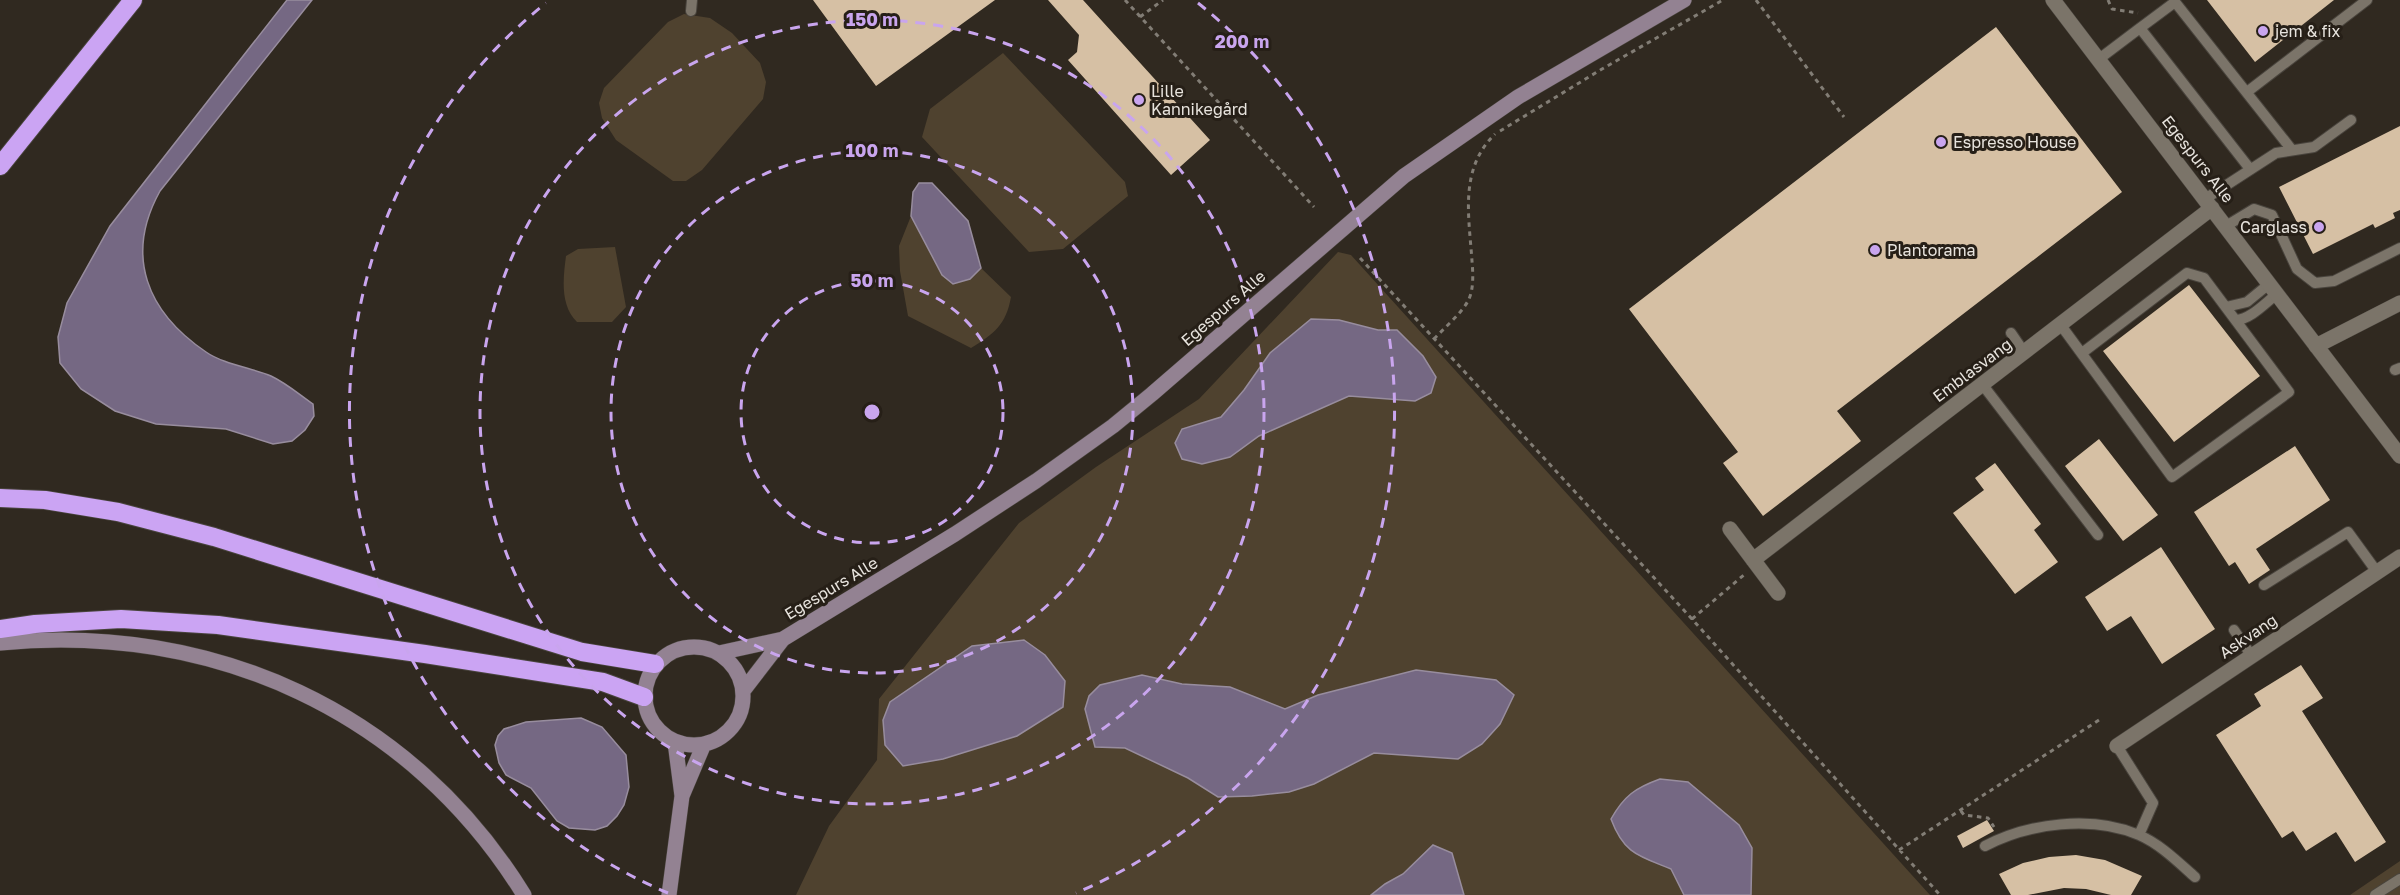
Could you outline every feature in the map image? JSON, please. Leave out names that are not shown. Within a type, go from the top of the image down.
[{"type":"highway","points":[[0,166],[133,0]]},
{"type":"highway","points":[[0,498],[45,500],[118,512],[214,537],[582,652],[655,664]]},
{"type":"highway","points":[[0,629],[35,624],[121,619],[218,624],[603,682],[644,697]]},
{"type":"street","name":"Egespurs Alle","points":[[719,653],[783,639],[955,534],[1043,476],[1113,426],[1359,213],[1452,141],[1518,97],[1684,0]]},
{"type":"street","name":"Egespurs Alle","points":[[2053,0],[2400,456]]},
{"type":"street","name":"Emblasvang","points":[[1753,560],[2060,324],[2209,203]]},
{"type":"street","points":[[2316,346],[2400,303]]},
{"type":"street","points":[[1730,529],[1778,593]]},
{"type":"street","name":"Askvang","points":[[2117,746],[2400,557]]},
{"type":"street","points":[[0,643],[41,639],[109,641],[204,657],[287,685],[384,740],[423,774],[464,814],[494,850],[525,895]]},
{"type":"street","name":"Egespurs Alle","points":[[743,691],[783,639]]},
{"type":"street","points":[[685,647],[702,647],[719,653],[735,669],[743,691],[743,703],[734,725],[721,737],[704,744],[689,745],[675,742],[663,735],[653,724],[646,711],[644,697],[646,680],[655,664],[668,653],[685,647]]},
{"type":"street","points":[[669,895],[682,796],[675,742]]},
{"type":"street","points":[[682,796],[704,744]]},
{"type":"lane","points":[[2247,92],[2367,0]]},
{"type":"lane","points":[[2098,59],[2176,1],[2292,150]]},
{"type":"lane","points":[[2140,28],[2250,169]]},
{"type":"lane","points":[[2209,203],[2250,169],[2276,153],[2314,147],[2351,120]]},
{"type":"lane","points":[[2226,226],[2254,209],[2272,216],[2297,269],[2315,284],[2334,281],[2400,248]]},
{"type":"lane","points":[[2060,324],[2172,477],[2289,392],[2204,278],[2187,273],[2082,354]]},
{"type":"lane","points":[[2226,308],[2247,302],[2273,289]]},
{"type":"lane","points":[[2236,320],[2255,312],[2273,289]]},
{"type":"lane","points":[[2011,333],[2024,352]]},
{"type":"lane","points":[[1983,384],[2098,535]]},
{"type":"lane","points":[[2264,585],[2348,532],[2377,572]]},
{"type":"lane","points":[[2235,630],[2251,655]]},
{"type":"lane","points":[[2117,746],[2153,803],[2139,835]]},
{"type":"lane","points":[[1985,846],[2000,838],[2034,828],[2098,825],[2139,835],[2168,853],[2195,877]]},
{"type":"lane","points":[[2381,894],[2400,879]]},
{"type":"path","points":[[1125,0],[1314,207]]},
{"type":"path","points":[[1140,17],[1163,0]]},
{"type":"path","points":[[1434,339],[1468,301],[1474,278],[1469,204],[1471,176],[1478,154],[1493,135],[1723,0]]},
{"type":"path","points":[[1756,0],[1844,117]]},
{"type":"path","points":[[2108,0],[2112,9],[2144,14],[2150,21]]},
{"type":"path","points":[[1360,258],[1692,619],[1940,895]]},
{"type":"path","points":[[1692,619],[1750,570],[1753,560]]},
{"type":"path","points":[[1899,849],[2099,720]]},
{"type":"path","points":[[1961,811],[1964,815],[1988,818],[2000,838]]},
{"type":"shaded area","points":[[287,0],[312,0],[160,191],[149,215],[144,238],[143,260],[147,281],[156,301],[169,319],[186,336],[213,356],[282,382],[313,404],[314,416],[305,430],[292,441],[273,444],[226,429],[156,424],[115,411],[81,389],[60,363],[58,337],[67,303],[110,226]]},
{"type":"shaded area","points":[[684,14],[710,18],[732,33],[760,63],[766,82],[763,99],[702,170],[686,181],[673,181],[616,140],[602,118],[599,103],[604,88],[668,22]]},
{"type":"shaded area","points":[[1003,53],[1125,182],[1128,196],[1063,249],[1029,252],[922,137],[930,109]]},
{"type":"shaded area","points":[[919,183],[932,183],[968,221],[981,268],[970,279],[953,284],[942,275],[911,216],[913,192]]},
{"type":"shaded area","points":[[911,216],[970,279],[981,268],[1011,297],[1006,315],[998,328],[971,348],[908,316],[900,271],[899,246]]},
{"type":"shaded area","points":[[615,247],[626,307],[612,322],[577,322],[565,300],[566,256],[578,249]]},
{"type":"shaded area","points":[[1338,252],[1351,255],[1930,895],[796,895],[829,826],[877,760],[879,699],[1019,523],[1096,467],[1199,399]]},
{"type":"shaded area","points":[[1311,319],[1339,320],[1378,330],[1397,330],[1423,356],[1436,377],[1431,393],[1415,401],[1349,396],[1259,436],[1230,457],[1202,464],[1182,459],[1175,443],[1182,429],[1221,417],[1244,390],[1270,353]]},
{"type":"shaded area","points":[[1024,640],[1045,655],[1065,681],[1063,707],[1017,736],[943,759],[903,766],[885,745],[883,720],[890,702],[972,646]]},
{"type":"shaded area","points":[[1416,670],[1496,680],[1514,695],[1500,724],[1482,744],[1458,759],[1374,753],[1314,784],[1289,792],[1218,797],[1188,778],[1125,748],[1095,747],[1085,709],[1089,696],[1100,685],[1142,675],[1182,684],[1230,687],[1285,709],[1318,695]]},
{"type":"shaded area","points":[[581,718],[602,727],[626,755],[629,787],[624,805],[607,826],[595,830],[569,828],[557,821],[531,788],[506,775],[499,763],[495,745],[504,729],[526,722]]},
{"type":"shaded area","points":[[1660,779],[1688,782],[1739,825],[1752,848],[1751,895],[1684,895],[1671,869],[1641,857],[1621,840],[1611,819],[1616,811],[1631,794]]},
{"type":"shaded area","points":[[1433,845],[1452,853],[1464,895],[1371,895],[1403,874]]},
{"type":"shaded area","points":[[2400,861],[2400,895],[2350,895]]},
{"type":"building","points":[[813,0],[995,0],[876,86]]},
{"type":"building","name":"Lille Kannikegård","points":[[1048,0],[1083,0],[1210,140],[1171,175],[1068,60],[1077,52],[1079,35]]},
{"type":"building","name":"jem & fix","points":[[2207,0],[2334,0],[2255,62]]},
{"type":"building","name":"Plantorama","points":[[1996,27],[2122,192],[1837,411],[1861,441],[1763,516],[1723,463],[1738,452],[1629,309]]},
{"type":"building","points":[[2400,126],[2400,210],[2393,213],[2395,218],[2375,228],[2373,224],[2313,254],[2279,187]]},
{"type":"building","points":[[2189,285],[2260,376],[2174,442],[2103,351]]},
{"type":"building","points":[[2099,439],[2158,515],[2123,541],[2065,466]]},
{"type":"building","points":[[2295,446],[2330,500],[2256,549],[2270,570],[2249,584],[2235,562],[2229,566],[2194,512]]},
{"type":"building","points":[[1995,463],[2041,524],[2034,530],[2058,562],[2015,594],[1953,513],[1984,490],[1975,478]]},
{"type":"building","points":[[2161,547],[2215,629],[2162,664],[2131,616],[2107,631],[2085,597]]},
{"type":"building","points":[[2301,665],[2323,698],[2302,711],[2386,842],[2355,862],[2336,832],[2306,851],[2293,831],[2282,838],[2216,735],[2261,706],[2254,694]]},
{"type":"building","points":[[1987,820],[1994,831],[1963,848],[1957,836]]},
{"type":"building","points":[[2076,855],[2105,860],[2142,876],[2131,895],[2111,895],[2086,889],[2064,888],[2028,895],[2011,895],[1999,874],[2023,863],[2049,857]]},
{"type":"place","name":"jem & fix","points":[[2263,31]]},
{"type":"place","name":"Lille Kannikegård","points":[[1139,100]]},
{"type":"place","name":"Espresso House","points":[[1941,142]]},
{"type":"place","name":"Carglass","points":[[2319,227]]},
{"type":"place","name":"Plantorama","points":[[1875,250]]}]
